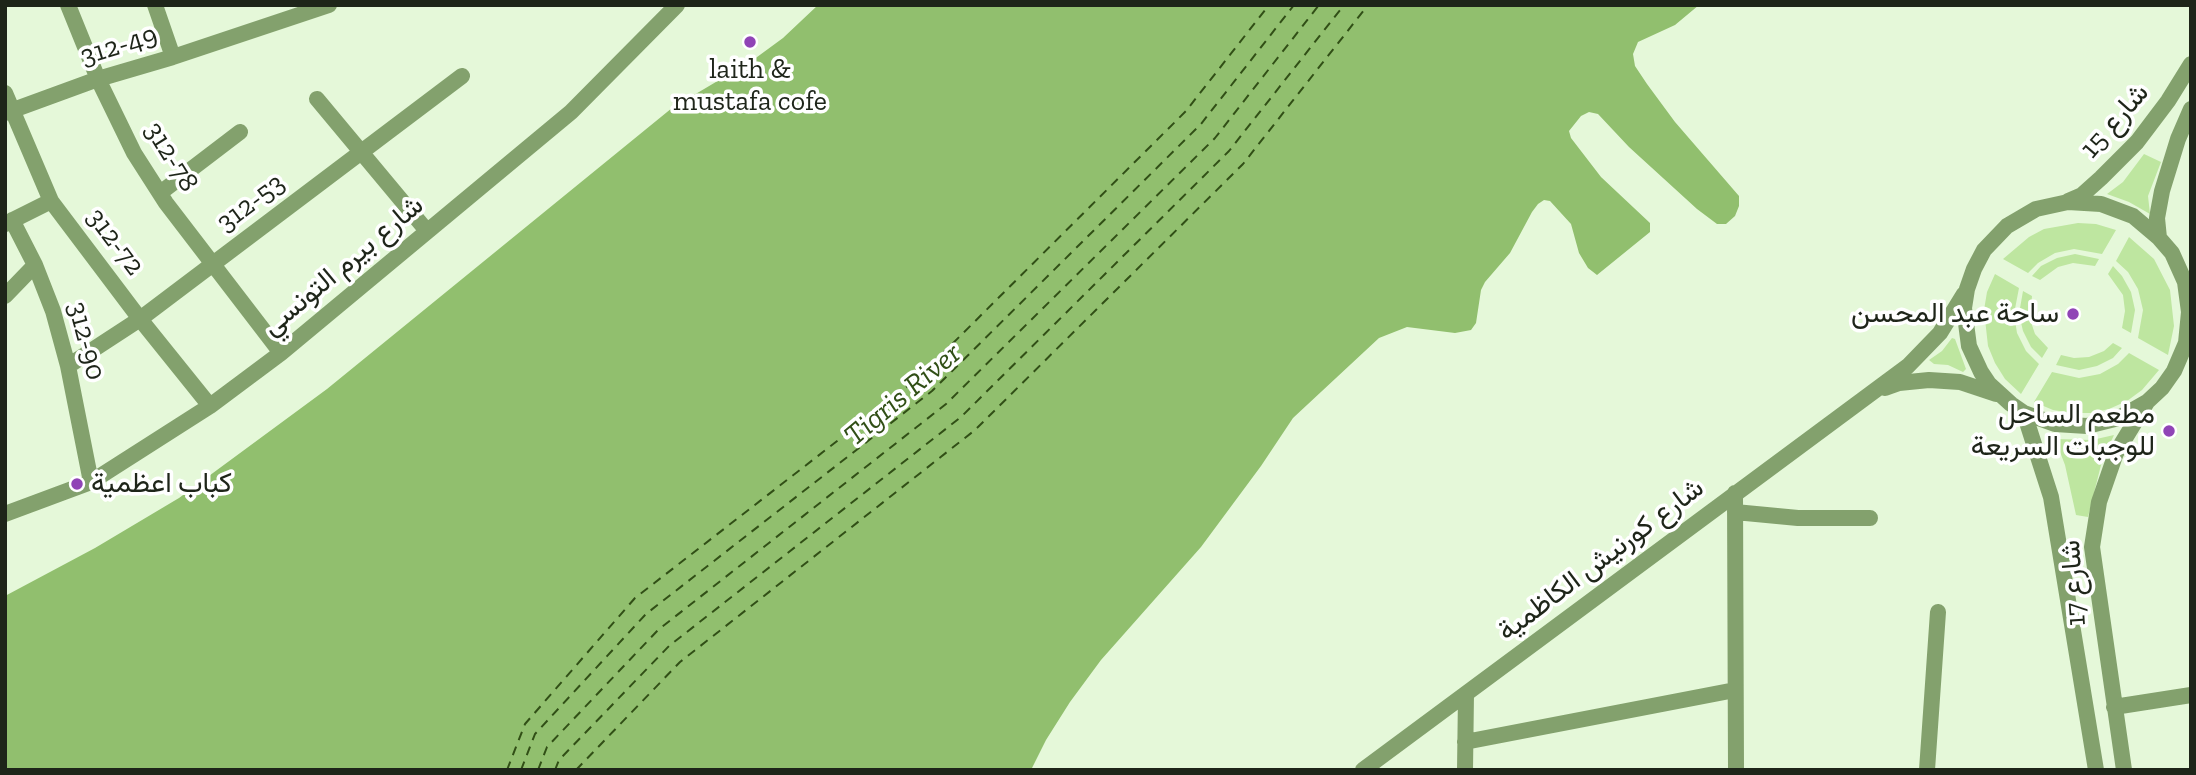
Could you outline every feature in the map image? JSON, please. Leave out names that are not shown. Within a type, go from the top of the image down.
[{"type":"street","name":"312-78","points":[[68,5],[98,79],[134,153],[160,192],[281,353]]},
{"type":"street","points":[[155,5],[173,57]]},
{"type":"street","name":"312-49","points":[[9,112],[98,79],[329,5]]},
{"type":"street","name":"شارع بيرم التونسي","points":[[5,514],[91,482],[210,406],[281,353],[571,111],[677,5]]},
{"type":"street","name":"شارع 15","points":[[2068,202],[2082,195],[2137,142],[2168,101],[2191,64]]},
{"type":"street","name":"312-53","points":[[68,366],[140,319],[462,76]]},
{"type":"street","name":"312-72","points":[[5,93],[9,112],[51,201],[210,406]]},
{"type":"street","points":[[317,99],[427,231]]},
{"type":"street","name":"شارع 15","points":[[2159,238],[2157,218],[2162,191],[2178,139],[2191,109]]},
{"type":"street","points":[[160,192],[240,132]]},
{"type":"street","points":[[9,222],[51,201]]},
{"type":"street","points":[[2172,254],[2185,282],[2189,312],[2186,342],[2174,371],[2162,388],[2147,402],[2119,418],[2087,426],[2055,424],[2024,413],[1998,394],[1981,372],[1969,346],[1965,327],[1967,289],[1984,250],[2007,226],[2036,209],[2068,202],[2101,204],[2133,216],[2191,270]]},
{"type":"street","name":"312-90","points":[[9,222],[35,265],[53,311],[68,366],[91,482]]},
{"type":"street","points":[[5,296],[35,265]]},
{"type":"street","name":"شارع كورنيش الكاظمية","points":[[1363,770],[1908,366],[1940,333],[1967,289]]},
{"type":"street","points":[[2174,371],[2191,363]]},
{"type":"street","name":"شارع كورنيش الكاظمية","points":[[1870,393],[1899,383],[1929,380],[1960,382],[1998,394]]},
{"type":"street","name":"شارع 17","points":[[2124,770],[2092,547],[2099,502],[2116,453],[2147,402]]},
{"type":"street","name":"شارع 17","points":[[2024,413],[2051,496],[2096,770]]},
{"type":"street","points":[[1735,493],[1737,770]]},
{"type":"street","points":[[1735,512],[1798,518],[1870,518]]},
{"type":"street","points":[[1927,770],[1938,612]]},
{"type":"street","points":[[1465,742],[1735,690]]},
{"type":"street","points":[[1465,770],[1466,694]]},
{"type":"street","points":[[2114,707],[2191,695]]},
{"type":"shaded area","points":[[2144,154],[2161,162],[2148,196],[2150,214],[2107,194],[2123,182]]},
{"type":"shaded area","points":[[2078,223],[2096,224],[2116,230],[2102,254],[2074,249],[2055,253],[2028,273],[2003,259],[2029,237],[2044,229]]},
{"type":"shaded area","points":[[2129,237],[2154,259],[2170,290],[2174,326],[2168,355],[2138,338],[2143,310],[2138,289],[2128,272],[2116,261]]},
{"type":"shaded area","points":[[2075,254],[2099,259],[2095,266],[2073,263],[2058,267],[2040,280],[2032,276],[2041,266],[2057,258]]},
{"type":"shaded area","points":[[2113,266],[2131,292],[2135,310],[2131,333],[2122,328],[2125,311],[2123,295],[2108,274]]},
{"type":"shaded area","points":[[1995,274],[2019,288],[2014,314],[2017,333],[2026,351],[2039,364],[2021,394],[2005,379],[1988,346],[1984,310],[1987,292]]},
{"type":"shaded area","points":[[2023,291],[2032,296],[2030,319],[2035,334],[2048,348],[2042,358],[2031,347],[2023,331],[2019,314]]},
{"type":"shaded area","points":[[1952,338],[1955,339],[1966,369],[1963,372],[1948,365],[1934,364],[1929,360],[1942,351]]},
{"type":"shaded area","points":[[2113,343],[2122,348],[2113,358],[2097,366],[2079,370],[2056,365],[2061,355],[2089,357],[2104,351]]},
{"type":"shaded area","points":[[2129,353],[2159,370],[2142,390],[2127,401],[2091,413],[2053,410],[2034,402],[2052,372],[2079,378],[2100,374],[2118,364]]},
{"type":"shaded area","points":[[2114,435],[2102,461],[2088,517],[2076,515],[2065,465],[2055,439],[2092,440]]},
{"type":"water","name":"Tigris River","points":[[818,5],[1699,5],[1675,25],[1638,42],[1633,54],[1635,66],[1675,122],[1739,196],[1739,206],[1735,216],[1726,224],[1717,224],[1629,147],[1598,114],[1589,112],[1581,116],[1569,131],[1571,138],[1601,177],[1650,223],[1650,232],[1597,275],[1588,268],[1579,253],[1571,224],[1550,201],[1544,200],[1532,212],[1510,253],[1485,282],[1481,290],[1476,323],[1471,330],[1455,333],[1407,327],[1379,338],[1293,418],[1201,547],[1101,660],[1070,702],[1031,770],[5,770],[5,596],[95,548],[179,498],[327,389],[672,108],[753,60],[783,38]]},
{"type":"ferry route","points":[[507,770],[525,724],[635,598],[917,379],[1186,111],[1269,5]]},
{"type":"ferry route","points":[[521,770],[535,734],[646,614],[932,391],[1201,124],[1294,5]]},
{"type":"ferry route","points":[[538,770],[547,747],[658,630],[946,404],[1215,138],[1319,5]]},
{"type":"ferry route","points":[[555,770],[559,760],[669,646],[961,417],[1229,151],[1344,5]]},
{"type":"ferry route","points":[[576,770],[680,662],[975,430],[1243,164],[1368,5]]},
{"type":"place","name":"laith & mustafa cofe","points":[[750,42]]},
{"type":"place","name":"ساحة عبد المحسن","points":[[2073,314]]},
{"type":"place","name":"مطعم الساحل للوجبات السريعة","points":[[2169,431]]},
{"type":"place","name":"كباب اعظمية","points":[[77,484]]}]
